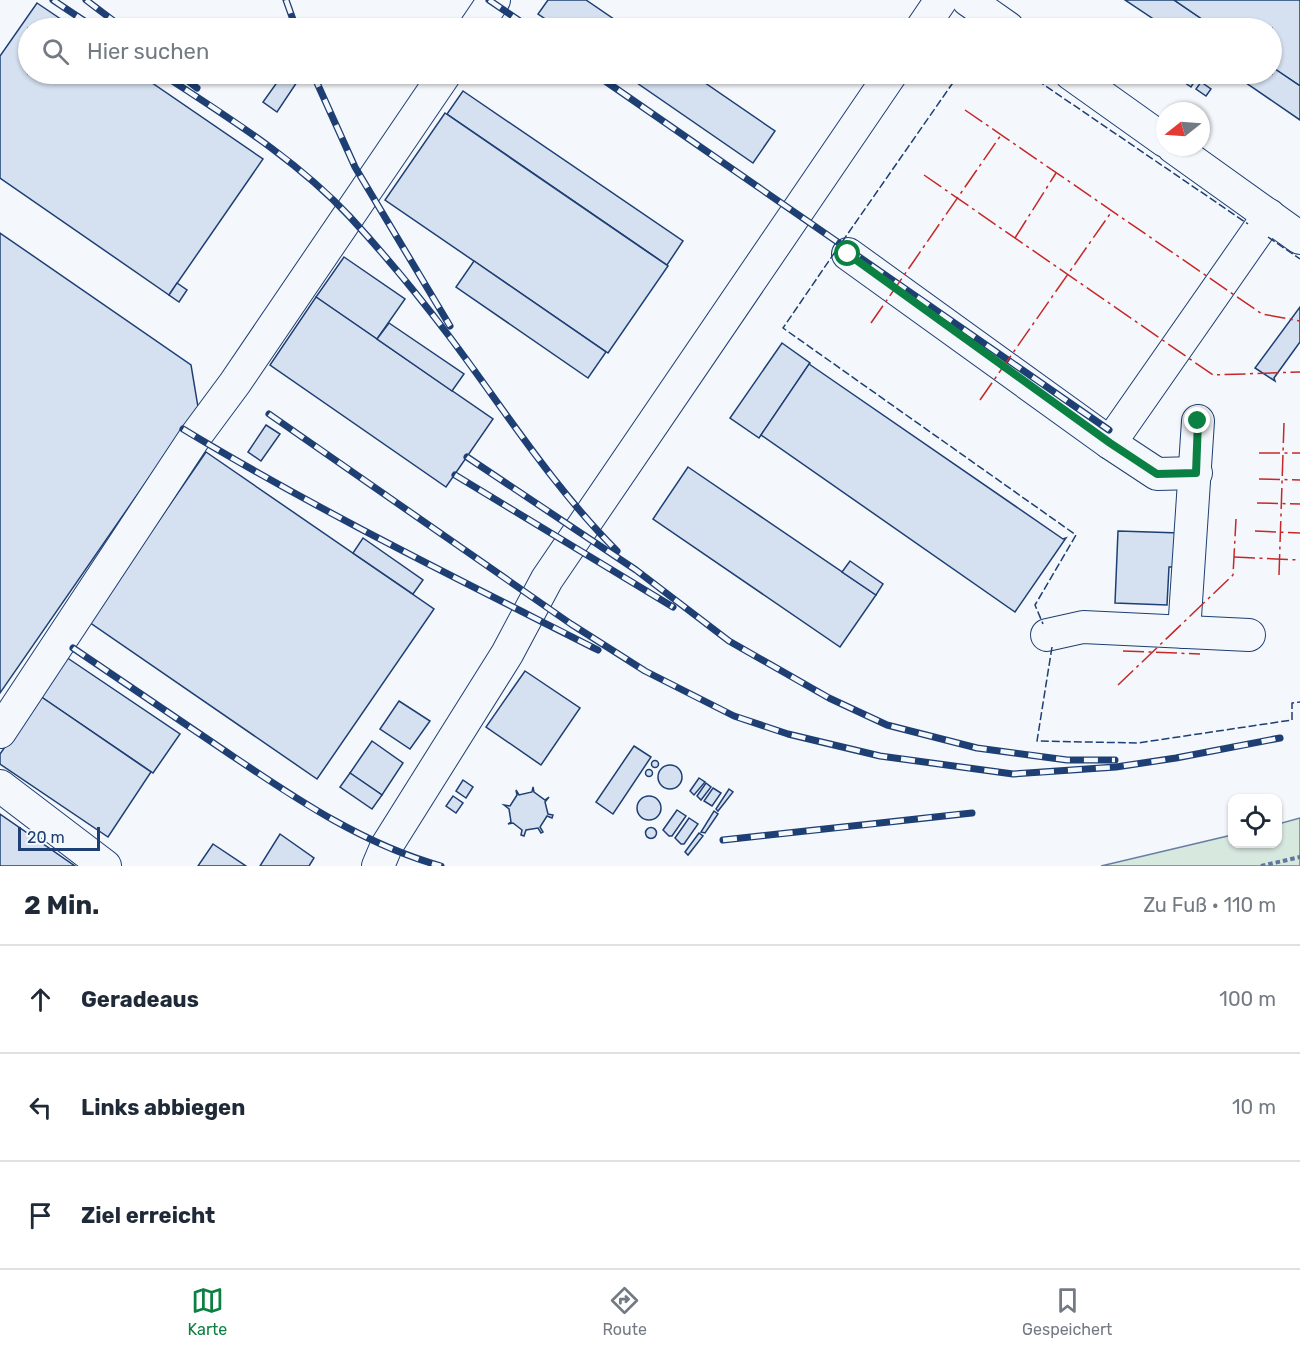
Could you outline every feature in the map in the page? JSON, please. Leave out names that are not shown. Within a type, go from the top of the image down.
[{"type":"lane","points":[[482,18],[494,0]]},
{"type":"lane","points":[[929,18],[941,0]]},
{"type":"lane","points":[[968,0],[994,18]]},
{"type":"lane","points":[[0,732],[195,437],[235,383],[438,84]]},
{"type":"lane","points":[[378,866],[386,847],[507,654],[547,579],[884,84]]},
{"type":"lane","points":[[1085,84],[1156,135]]},
{"type":"lane","points":[[1186,156],[1300,238]]},
{"type":"lane","points":[[1110,443],[1269,215]]},
{"type":"lane","points":[[848,254],[1110,443],[1157,474],[1196,473]]},
{"type":"lane","points":[[1184,632],[1198,421]]},
{"type":"lane","points":[[1047,635],[1083,627],[1249,635]]},
{"type":"lane","points":[[0,786],[105,866]]},
{"type":"path","points":[[1261,866],[1300,857]]},
{"type":"shaded area","points":[[1300,818],[1300,866],[1101,866],[1228,836],[1228,848],[1282,848],[1282,823]]},
{"type":"building","points":[[548,0],[586,0],[612,18],[544,18],[538,14]]},
{"type":"building","points":[[1125,0],[1174,0],[1200,18],[1152,18]]},
{"type":"building","points":[[1174,0],[1300,0],[1300,86],[1282,74],[1282,18],[1200,18]]},
{"type":"building","points":[[37,3],[59,18],[27,18]]},
{"type":"building","points":[[18,30],[18,84],[154,84],[263,159],[169,295],[0,178],[0,56]]},
{"type":"building","points":[[1282,74],[1300,86],[1300,120],[1248,84],[1282,84]]},
{"type":"building","points":[[276,84],[296,84],[277,112],[263,102]]},
{"type":"building","points":[[638,84],[707,84],[775,131],[753,163]]},
{"type":"building","points":[[1200,84],[1204,84],[1211,89],[1206,96],[1196,89]]},
{"type":"building","points":[[463,91],[683,241],[667,265],[447,114]]},
{"type":"building","points":[[445,113],[668,266],[608,353],[385,200]]},
{"type":"building","points":[[0,233],[191,365],[198,407],[0,693]]},
{"type":"building","points":[[344,257],[405,299],[377,339],[316,297]]},
{"type":"building","points":[[474,261],[606,352],[588,378],[456,287]]},
{"type":"building","points":[[177,283],[187,290],[179,302],[169,295]]},
{"type":"building","points":[[316,297],[493,419],[446,487],[270,365]]},
{"type":"building","points":[[1300,307],[1300,342],[1274,378],[1275,381],[1255,368]]},
{"type":"building","points":[[389,323],[464,374],[452,391],[377,339]]},
{"type":"building","points":[[782,343],[810,363],[759,438],[730,418]]},
{"type":"building","points":[[809,364],[1063,539],[1066,538],[1015,612],[761,435]]},
{"type":"building","points":[[266,425],[280,434],[261,461],[248,452]]},
{"type":"building","points":[[206,452],[434,609],[317,779],[89,622]]},
{"type":"building","points":[[688,467],[876,595],[840,647],[653,519]]},
{"type":"building","points":[[1118,531],[1180,533],[1178,567],[1169,567],[1167,605],[1115,603]]},
{"type":"building","points":[[363,538],[423,580],[413,594],[353,553]]},
{"type":"building","points":[[850,561],[883,584],[876,595],[842,572]]},
{"type":"building","points":[[66,657],[180,734],[153,773],[40,696]]},
{"type":"building","points":[[525,671],[580,708],[541,765],[486,727]]},
{"type":"building","points":[[40,696],[151,772],[108,837],[0,764],[0,754]]},
{"type":"building","points":[[399,701],[430,721],[410,749],[380,729]]},
{"type":"building","points":[[372,741],[403,763],[382,795],[350,773]]},
{"type":"building","points":[[634,746],[651,757],[613,814],[596,802]]},
{"type":"building","points":[[655,761],[658,764],[655,767],[652,764]]},
{"type":"building","points":[[665,765],[675,765],[682,772],[682,782],[675,789],[665,789],[658,782],[658,772]]},
{"type":"building","points":[[649,770],[652,773],[649,776],[646,773]]},
{"type":"building","points":[[350,773],[382,795],[372,809],[340,787]]},
{"type":"building","points":[[699,778],[705,782],[694,795],[690,791]]},
{"type":"building","points":[[463,780],[473,787],[466,798],[456,791]]},
{"type":"building","points":[[706,783],[711,787],[701,800],[697,796]]},
{"type":"building","points":[[533,787],[534,792],[545,800],[549,797],[545,802],[548,814],[553,815],[552,818],[547,816],[540,827],[543,832],[541,833],[538,828],[526,830],[524,836],[521,835],[522,830],[513,823],[508,824],[511,822],[509,809],[504,805],[510,806],[517,795],[516,790],[519,795],[532,792]]},
{"type":"building","points":[[713,788],[721,793],[712,806],[704,801]]},
{"type":"building","points":[[729,789],[733,792],[718,811],[716,809]]},
{"type":"building","points":[[453,796],[463,803],[456,813],[446,806]]},
{"type":"building","points":[[644,796],[654,796],[661,803],[661,813],[654,820],[644,820],[637,813],[637,803]]},
{"type":"building","points":[[677,810],[686,816],[672,836],[669,836],[663,830]]},
{"type":"building","points":[[714,811],[718,814],[705,833],[701,832]]},
{"type":"building","points":[[0,814],[75,866],[0,866]]},
{"type":"building","points":[[689,818],[698,824],[684,844],[681,844],[675,838]]},
{"type":"building","points":[[651,828],[655,829],[655,837],[651,838],[647,837],[646,833],[647,829]]},
{"type":"building","points":[[699,833],[703,836],[688,855],[685,852]]},
{"type":"building","points":[[280,834],[314,858],[309,866],[260,866]]},
{"type":"building","points":[[213,844],[246,866],[198,866]]},
{"type":"railway","points":[[53,0],[80,18]]},
{"type":"railway","points":[[86,0],[110,18]]},
{"type":"railway","points":[[286,0],[292,18]]},
{"type":"railway","points":[[489,0],[515,18]]},
{"type":"railway","points":[[177,84],[284,158],[307,176],[350,217],[413,290],[550,474],[617,551]]},
{"type":"railway","points":[[192,84],[197,88]]},
{"type":"railway","points":[[318,84],[355,167],[450,326]]},
{"type":"railway","points":[[609,84],[1109,430]]},
{"type":"railway","points":[[269,414],[571,624],[645,671],[734,716],[788,734],[880,756],[1013,774],[1116,767],[1280,738]]},
{"type":"railway","points":[[183,429],[336,516],[598,650]]},
{"type":"railway","points":[[467,457],[636,570],[729,641],[829,698],[887,725],[977,748],[1067,760],[1115,760]]},
{"type":"railway","points":[[455,475],[673,607]]},
{"type":"railway","points":[[73,648],[304,803],[384,845],[441,866]]},
{"type":"railway","points":[[723,840],[972,813]]},
{"type":"fence","points":[[842,242],[952,84]]},
{"type":"fence","points":[[1043,84],[1248,224]]},
{"type":"fence","points":[[1268,237],[1300,259]]},
{"type":"fence","points":[[835,252],[783,328],[1076,535],[1035,605],[1043,624]]},
{"type":"fence","points":[[1052,647],[1037,741],[1138,743],[1292,720],[1292,703],[1300,702]]},
{"type":"power","points":[[965,110],[1262,314],[1300,321]]},
{"type":"power","points":[[871,323],[1001,135]]},
{"type":"power","points":[[1015,238],[1056,173]]},
{"type":"power","points":[[924,175],[1213,375],[1300,372]]},
{"type":"power","points":[[980,400],[1112,211]]},
{"type":"power","points":[[1279,575],[1284,423]]},
{"type":"power","points":[[1259,453],[1300,453]]},
{"type":"power","points":[[1259,479],[1300,480]]},
{"type":"power","points":[[1257,503],[1300,504]]},
{"type":"power","points":[[1118,685],[1233,575],[1236,519]]},
{"type":"power","points":[[1255,531],[1300,533]]},
{"type":"power","points":[[1234,557],[1300,560]]},
{"type":"power","points":[[1123,651],[1200,654]]},
{"type":"route","points":[[848,254],[1110,443],[1157,474],[1196,473],[1198,421]]}]
